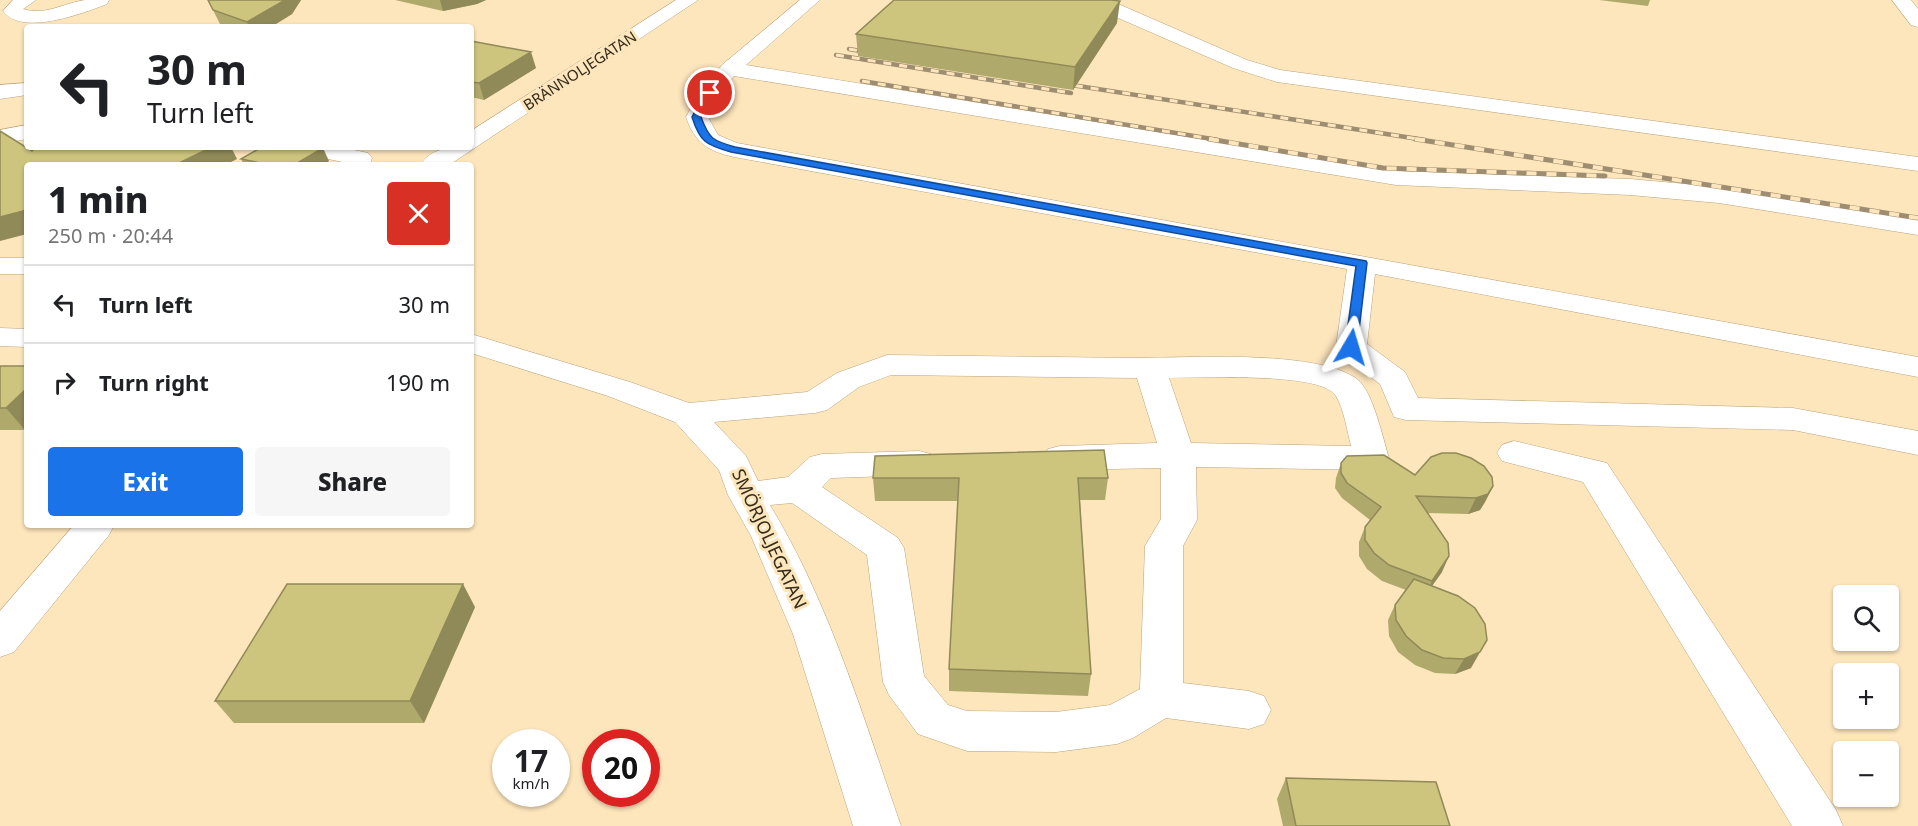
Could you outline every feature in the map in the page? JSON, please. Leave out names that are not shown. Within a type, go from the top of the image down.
[{"type":"lane","points":[[27,0],[15,6],[12,11],[23,16],[48,15],[100,0]]},
{"type":"lane","name":"BRÄNNOLJEGATAN","points":[[474,139],[689,0]]},
{"type":"lane","points":[[810,0],[729,69],[710,93],[697,117],[702,135],[713,144],[734,150],[1362,263],[1918,367]]},
{"type":"lane","points":[[1093,0],[1240,64],[1277,76],[1918,164]]},
{"type":"lane","points":[[1901,0],[1918,21]]},
{"type":"lane","points":[[729,69],[1396,178],[1630,187],[1719,195],[1918,227]]},
{"type":"lane","points":[[0,92],[24,89]]},
{"type":"lane","points":[[0,137],[24,133]]},
{"type":"lane","points":[[319,150],[360,158],[359,162]]},
{"type":"lane","points":[[437,162],[456,150]]},
{"type":"lane","points":[[1362,263],[1351,347],[1394,379],[1406,409],[1794,419],[1918,443]]},
{"type":"lane","points":[[0,266],[24,266]]},
{"type":"lane","points":[[0,337],[24,338]]},
{"type":"lane","name":"SMÖRJOLJEGATAN","points":[[474,344],[619,389],[687,414],[734,465],[746,495],[769,535],[813,634],[877,826]]},
{"type":"lane","points":[[687,414],[815,402],[848,380],[887,366],[1302,371],[1332,378],[1348,388],[1372,458],[1178,455],[1024,460]]},
{"type":"lane","points":[[1150,368],[1178,455],[1179,520],[1164,546],[1161,699]]},
{"type":"lane","points":[[1514,453],[1595,472],[1819,826]]},
{"type":"lane","points":[[746,495],[798,489],[822,466],[952,462]]},
{"type":"lane","points":[[798,489],[885,548],[904,682],[933,720],[967,731],[1056,732],[1117,724],[1161,699],[1250,710]]},
{"type":"lane","points":[[0,640],[93,528]]},
{"type":"building","points":[[208,0],[285,0],[247,22],[213,10]]},
{"type":"building","points":[[894,0],[1120,1],[1075,67],[856,34]]},
{"type":"building","points":[[474,42],[531,52],[479,83],[474,82]]},
{"type":"building","points":[[0,131],[24,146],[24,150],[32,151],[206,150],[181,162],[24,162],[24,210],[0,217]]},
{"type":"building","points":[[257,150],[320,150],[299,162],[256,162],[241,159]]},
{"type":"building","points":[[0,366],[24,366],[24,391],[6,408],[0,408]]},
{"type":"building","points":[[1104,450],[1108,478],[1078,478],[1091,674],[949,669],[959,478],[873,478],[875,456]]},
{"type":"building","points":[[1442,453],[1456,453],[1484,466],[1492,477],[1493,486],[1488,494],[1476,498],[1416,496],[1448,543],[1449,556],[1432,581],[1389,565],[1374,553],[1365,540],[1365,527],[1381,507],[1347,483],[1341,473],[1341,463],[1347,456],[1384,455],[1415,475],[1431,457]]},
{"type":"building","points":[[1414,579],[1458,596],[1475,608],[1485,624],[1487,640],[1480,652],[1464,659],[1443,658],[1422,650],[1406,636],[1396,620],[1395,605]]},
{"type":"building","points":[[287,584],[463,584],[410,701],[215,701]]},
{"type":"building","points":[[1286,778],[1436,782],[1450,826],[1296,826]]},
{"type":"railway","points":[[849,49],[872,53]]},
{"type":"railway","points":[[836,55],[1071,93]]},
{"type":"railway","points":[[862,81],[1218,140]]},
{"type":"railway","points":[[1059,83],[1425,140]]},
{"type":"railway","points":[[1209,139],[1383,168],[1605,176]]},
{"type":"railway","points":[[1415,139],[1918,218]]},
{"type":"route","points":[[710,93],[697,117],[702,135],[713,144],[734,150],[956,188],[1362,263],[1351,347]]}]
